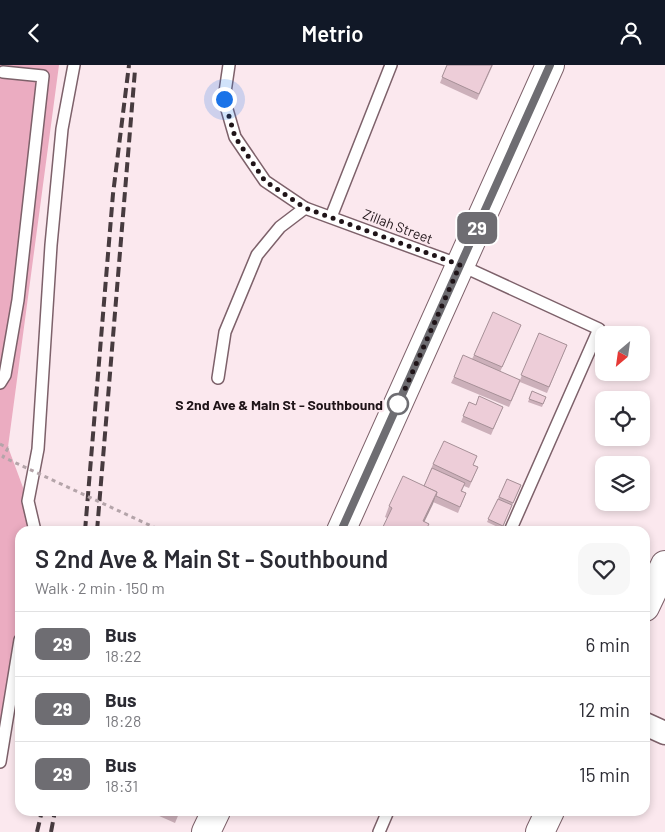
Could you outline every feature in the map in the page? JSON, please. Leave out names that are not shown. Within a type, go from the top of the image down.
[{"type":"street","points":[[343,526],[550,65]]},
{"type":"street","points":[[650,596],[665,565]]},
{"type":"street","points":[[650,726],[665,733]]},
{"type":"street","points":[[206,832],[214,816]]},
{"type":"street","points":[[540,832],[548,816]]},
{"type":"lane","points":[[34,526],[28,501],[38,449],[51,245],[62,129],[74,65]]},
{"type":"lane","name":"Zillah Street","points":[[228,65],[224,99],[235,137],[265,181],[305,208],[460,265],[599,329],[512,526]]},
{"type":"lane","points":[[331,217],[390,65]]},
{"type":"lane","points":[[0,383],[4,375],[18,300],[43,76],[3,72]]},
{"type":"lane","points":[[218,378],[225,332],[257,255],[280,227],[305,208]]},
{"type":"lane","points":[[0,762],[15,670]]},
{"type":"lane","points":[[378,832],[386,816]]},
{"type":"path","points":[[0,444],[8,447],[3,457],[151,526]]},
{"type":"shaded area","points":[[0,65],[59,65],[8,447],[28,501],[34,526],[15,526],[15,670],[0,762]]},
{"type":"building","points":[[447,65],[492,65],[479,94],[442,77]]},
{"type":"building","points":[[493,312],[521,325],[502,367],[474,355]]},
{"type":"building","points":[[539,333],[567,345],[549,387],[521,375]]},
{"type":"building","points":[[463,355],[520,380],[511,401],[454,377]]},
{"type":"building","points":[[532,391],[546,397],[543,404],[529,399]]},
{"type":"building","points":[[479,396],[503,407],[493,429],[463,416],[469,402],[476,405]]},
{"type":"building","points":[[444,441],[477,456],[473,465],[478,467],[471,482],[433,464]]},
{"type":"building","points":[[432,468],[465,483],[461,491],[466,493],[460,507],[436,496],[437,492],[424,486]]},
{"type":"building","points":[[403,476],[437,492],[423,521],[429,524],[428,526],[383,526],[392,508],[389,506]]},
{"type":"building","points":[[507,479],[521,485],[513,503],[499,497]]},
{"type":"building","points":[[498,499],[512,505],[503,526],[488,519]]},
{"type":"railway","points":[[85,526],[113,194],[129,65]]},
{"type":"railway","points":[[97,526],[135,70]]},
{"type":"railway","points":[[37,832],[41,816]]},
{"type":"railway","points":[[51,832],[54,816]]},
{"type":"bus line","name":"29","points":[[343,526],[550,65]]},
{"type":"place","name":"S 2nd Ave & Main St - Southbound","points":[[398,404]]},
{"type":"route","points":[[224,99],[235,137],[265,181],[305,208],[460,265],[397,407],[398,404]]}]
